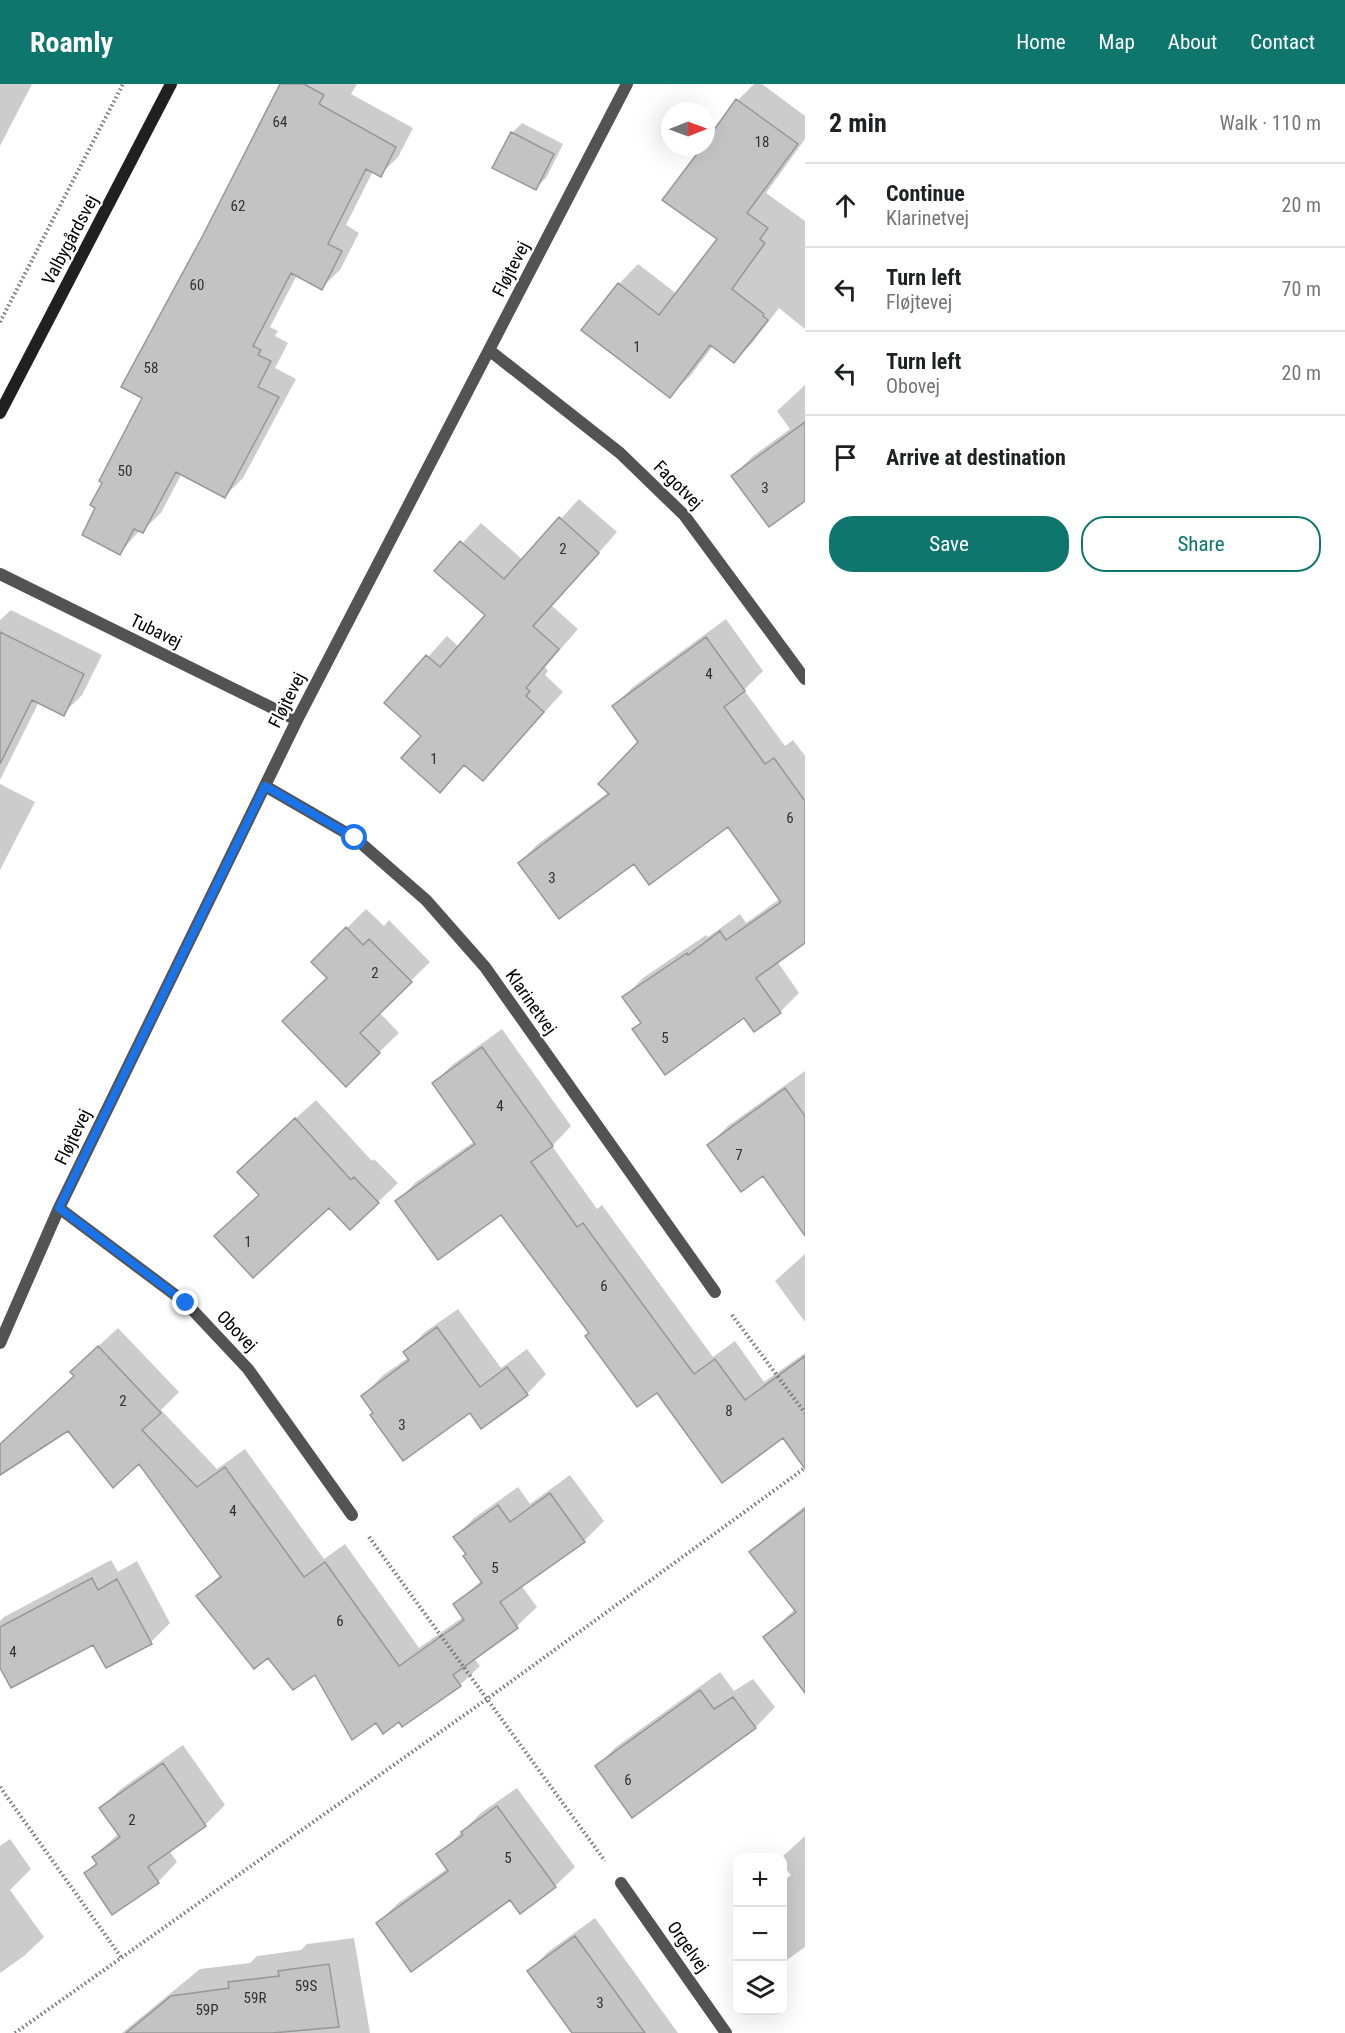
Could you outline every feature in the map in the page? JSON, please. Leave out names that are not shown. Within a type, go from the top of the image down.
[{"type":"street","name":"Valbygårdsvej","points":[[0,413],[171,84]]},
{"type":"street","name":"Fløjtevej","points":[[0,1343],[59,1208],[297,720],[627,84]]},
{"type":"street","name":"Fagotvej","points":[[489,350],[620,453],[684,515],[805,679]]},
{"type":"street","name":"Tubavej","points":[[0,574],[297,720]]},
{"type":"street","name":"Klarinetvej","points":[[265,786],[355,838],[426,900],[485,967],[715,1292]]},
{"type":"street","name":"Obovej","points":[[59,1208],[186,1303],[248,1369],[352,1515]]},
{"type":"street","name":"Orgelvej","points":[[621,1882],[726,2033]]},
{"type":"path","points":[[0,322],[123,84]]},
{"type":"path","points":[[715,1292],[805,1413]]},
{"type":"path","points":[[15,2033],[487,1699],[805,1468]]},
{"type":"path","points":[[352,1515],[621,1882]]},
{"type":"path","points":[[0,1787],[121,1957]]},
{"type":"building","points":[[280,84],[304,84],[324,95],[319,104],[396,147],[381,177],[366,169],[328,244],[342,251],[322,290],[291,273],[253,346],[261,350],[258,355],[271,361],[258,387],[279,397],[225,498],[176,472],[143,533],[134,529],[120,555],[82,535],[95,508],[90,505],[102,483],[99,481],[142,398],[121,387],[202,237]]},
{"type":"building","points":[[736,99],[798,144],[747,213],[768,228],[760,239],[765,243],[732,289],[764,314],[763,316],[768,320],[734,363],[710,345],[670,398],[581,330],[618,283],[659,315],[717,239],[662,200],[695,156],[715,156],[715,128]]},
{"type":"building","points":[[511,132],[554,154],[536,190],[492,168]]},
{"type":"building","points":[[805,422],[805,501],[769,527],[731,476]]},
{"type":"building","points":[[559,517],[599,553],[533,626],[559,649],[526,688],[530,691],[526,696],[544,712],[483,781],[464,765],[440,793],[401,758],[421,736],[384,703],[426,655],[440,667],[485,615],[434,571],[460,541],[504,579]]},
{"type":"building","points":[[0,632],[84,674],[64,716],[32,700],[0,764]]},
{"type":"building","points":[[706,637],[745,691],[724,707],[765,764],[774,758],[805,801],[805,943],[756,978],[781,1013],[754,1032],[744,1018],[665,1075],[632,1029],[641,1023],[622,997],[687,953],[688,955],[720,931],[726,940],[781,902],[728,827],[649,885],[634,864],[559,919],[518,863],[609,794],[598,784],[638,742],[612,706]]},
{"type":"building","points":[[346,927],[363,945],[369,939],[412,982],[360,1033],[380,1053],[346,1087],[282,1021],[327,978],[311,962]]},
{"type":"building","points":[[482,1047],[553,1146],[531,1162],[577,1227],[583,1223],[694,1374],[715,1359],[745,1400],[805,1356],[805,1469],[783,1438],[722,1483],[657,1393],[637,1407],[585,1336],[589,1333],[501,1215],[438,1260],[395,1201],[475,1144],[432,1083]]},
{"type":"building","points":[[785,1088],[805,1116],[805,1236],[763,1176],[741,1192],[707,1145]]},
{"type":"building","points":[[295,1118],[351,1180],[354,1177],[379,1203],[350,1230],[329,1208],[253,1278],[214,1236],[259,1195],[237,1172]]},
{"type":"building","points":[[437,1327],[480,1387],[507,1367],[528,1395],[481,1429],[470,1413],[403,1461],[370,1415],[373,1413],[361,1396],[409,1360],[403,1352]]},
{"type":"building","points":[[98,1346],[161,1413],[142,1430],[197,1487],[225,1467],[304,1577],[325,1562],[399,1666],[464,1620],[453,1604],[482,1583],[463,1556],[466,1554],[453,1537],[498,1505],[510,1522],[550,1493],[585,1542],[500,1602],[518,1628],[453,1675],[461,1686],[402,1727],[399,1722],[383,1734],[376,1723],[352,1740],[315,1675],[293,1690],[268,1658],[254,1669],[196,1596],[221,1577],[139,1464],[113,1488],[68,1431],[0,1475],[0,1444],[74,1376],[70,1372]]},
{"type":"building","points":[[805,1509],[805,1693],[763,1637],[796,1612],[749,1552]]},
{"type":"building","points":[[92,1578],[98,1590],[117,1579],[152,1644],[106,1668],[93,1645],[11,1688],[0,1668],[0,1627]]},
{"type":"building","points":[[700,1690],[714,1709],[733,1697],[756,1728],[632,1818],[595,1766]]},
{"type":"building","points":[[163,1763],[206,1826],[148,1867],[159,1883],[112,1915],[84,1873],[97,1864],[92,1857],[120,1837],[99,1808]]},
{"type":"building","points":[[497,1806],[556,1887],[520,1914],[510,1900],[411,1972],[376,1923],[448,1871],[436,1854],[463,1835],[461,1832]]},
{"type":"building","points":[[575,1936],[645,2033],[572,2033],[527,1971]]},
{"type":"building","points":[[329,1964],[339,2027],[272,2033],[126,2033],[171,1996],[229,1988],[228,1982],[279,1976],[278,1971]]},
{"type":"route","points":[[186,1303],[59,1208],[265,786],[355,838]]}]
